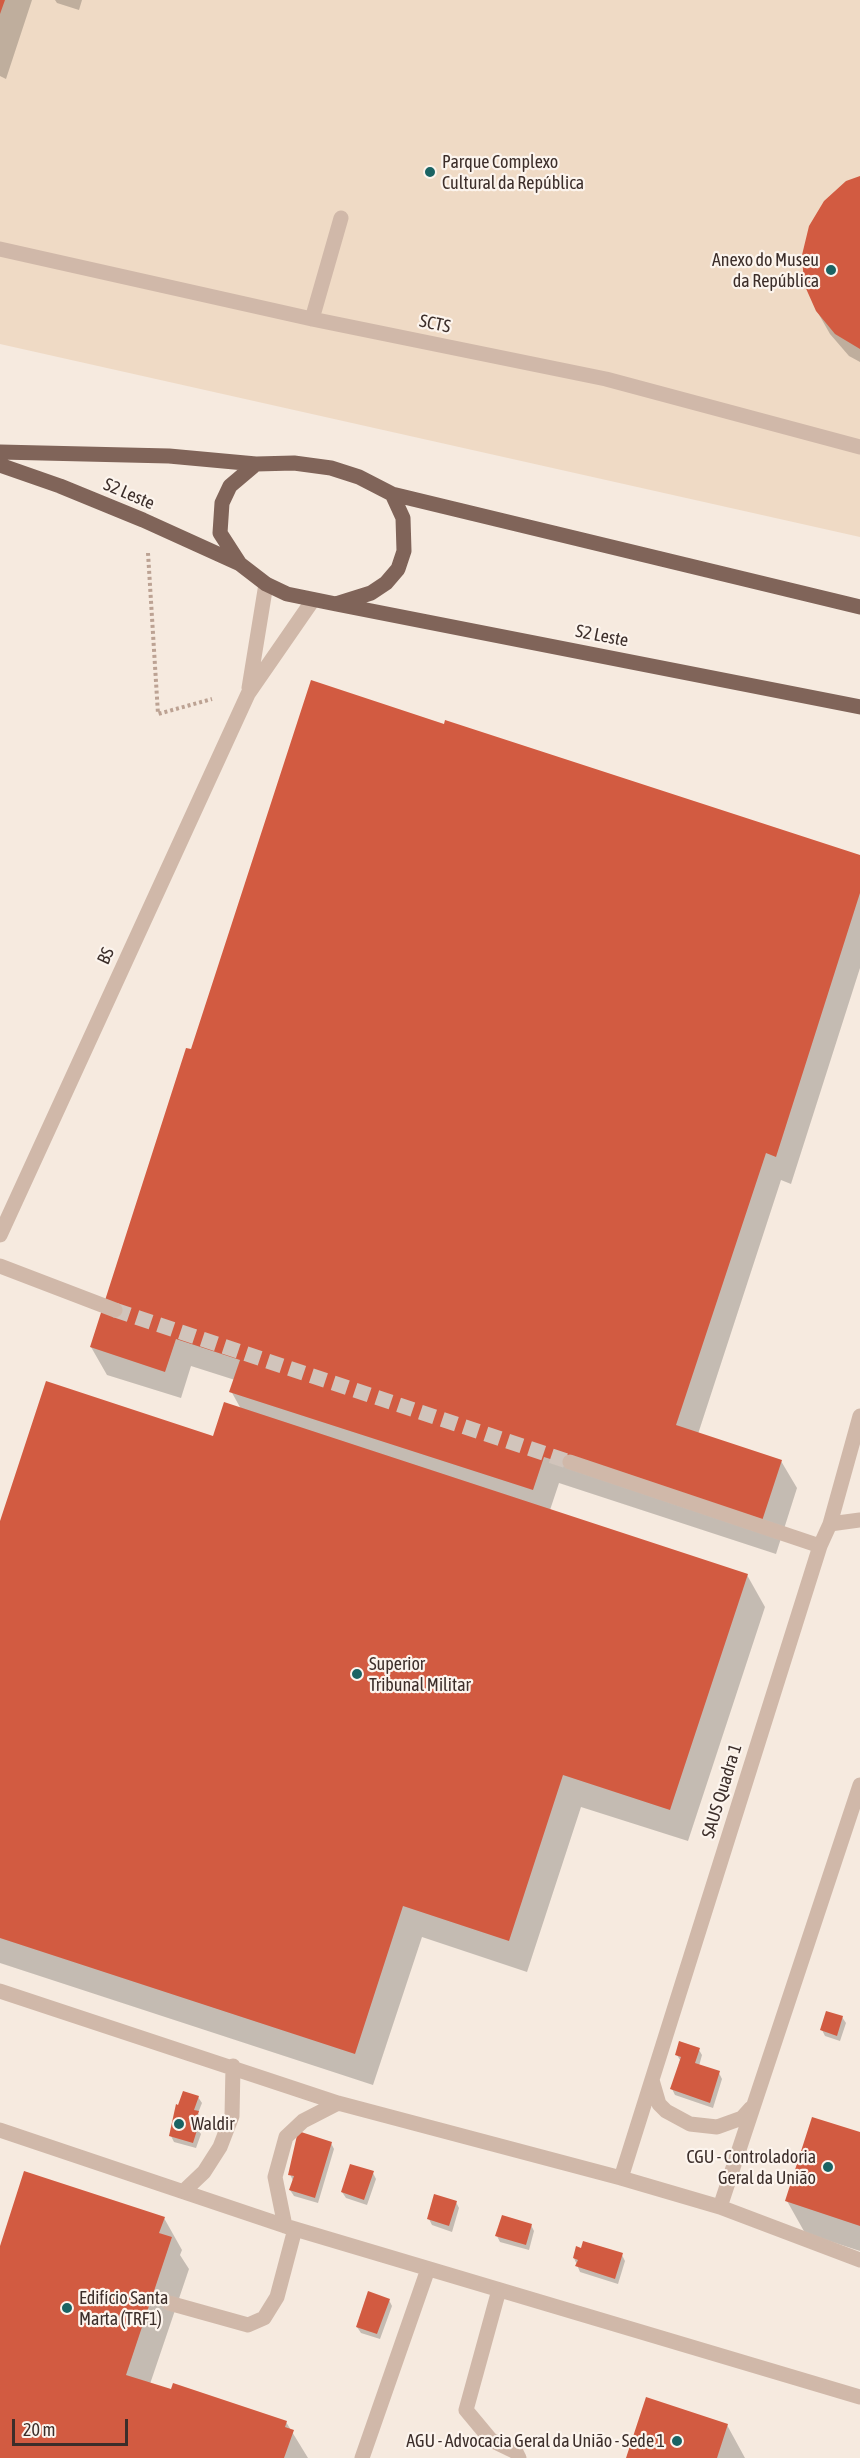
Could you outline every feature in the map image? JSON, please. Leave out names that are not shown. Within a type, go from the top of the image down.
[{"type":"main road","name":"S2 Leste","points":[[0,452],[169,456],[256,464]]},
{"type":"main road","points":[[392,494],[403,518],[404,551],[398,569],[386,583],[371,593],[336,604],[287,594],[266,584],[240,564],[220,533],[222,503],[230,486],[256,464],[294,463],[331,468],[359,477],[392,494],[860,607]]},
{"type":"main road","name":"S2 Leste","points":[[0,465],[143,520],[240,564]]},
{"type":"main road","name":"S2 Leste","points":[[336,604],[860,707]]},
{"type":"street","points":[[312,319],[341,218]]},
{"type":"street","name":"SCTS","points":[[0,249],[312,319],[606,379],[860,447]]},
{"type":"street","name":"BS","points":[[248,694],[266,584]]},
{"type":"street","name":"BS","points":[[0,1235],[248,694],[313,600]]},
{"type":"street","points":[[0,1266],[115,1310]]},
{"type":"street","name":"SAUS Quadra 1","points":[[621,2178],[820,1546],[830,1524],[860,1416]]},
{"type":"street","points":[[570,1462],[820,1546]]},
{"type":"street","points":[[830,1524],[860,1520]]},
{"type":"street","points":[[720,2207],[860,1785]]},
{"type":"street","points":[[0,1991],[233,2066],[338,2103],[621,2178],[720,2207],[860,2260]]},
{"type":"street","points":[[184,2191],[204,2172],[224,2137],[232,2116],[233,2066]]},
{"type":"street","points":[[652,2080],[659,2104],[666,2111],[690,2124],[717,2127],[742,2118],[752,2107]]},
{"type":"street","points":[[169,2303],[248,2325],[264,2318],[277,2297],[290,2228],[275,2177],[286,2137],[303,2121],[338,2103]]},
{"type":"street","points":[[0,2130],[290,2228],[860,2397]]},
{"type":"street","points":[[363,2458],[428,2269]]},
{"type":"street","points":[[499,2290],[466,2410],[491,2440],[516,2452],[519,2458]]},
{"type":"path","points":[[148,552],[158,714],[212,699]]},
{"type":"shaded area","name":"Parque Complexo Cultural da República","points":[[0,0],[860,0],[860,537],[0,344]]},
{"type":"building","points":[[0,0],[5,0],[0,14]]},
{"type":"building","name":"Anexo do Museu da República","points":[[860,176],[860,349],[835,334],[816,311],[804,284],[802,255],[809,226],[824,201],[846,181]]},
{"type":"building","points":[[311,680],[444,724],[445,720],[860,855],[860,893],[776,1157],[766,1153],[676,1425],[782,1460],[760,1527],[544,1457],[533,1490],[229,1392],[240,1360],[176,1339],[165,1372],[90,1347],[186,1048],[191,1049]]},
{"type":"building","name":"Superior Tribunal Militar","points":[[46,1381],[213,1436],[224,1402],[748,1574],[670,1810],[563,1775],[509,1941],[403,1906],[355,2054],[0,1938],[0,1521]]},
{"type":"building","points":[[826,2011],[843,2016],[837,2036],[820,2030]]},
{"type":"building","points":[[679,2041],[700,2048],[695,2063],[720,2071],[710,2103],[670,2089],[681,2057],[675,2055]]},
{"type":"building","points":[[183,2091],[199,2096],[194,2110],[199,2111],[194,2126],[198,2127],[193,2143],[169,2136],[176,2104],[178,2105]]},
{"type":"building","name":"CGU - Controladoria Geral da União","points":[[812,2117],[860,2132],[860,2226],[785,2201]]},
{"type":"building","points":[[298,2131],[332,2142],[315,2198],[289,2190],[294,2176],[288,2175]]},
{"type":"building","points":[[350,2164],[374,2171],[364,2200],[341,2192]]},
{"type":"building","name":"Edifício Santa Marta (TRF1)","points":[[24,2171],[165,2217],[159,2233],[172,2237],[126,2375],[171,2389],[173,2383],[287,2421],[285,2427],[294,2430],[284,2458],[0,2458],[0,2246]]},
{"type":"building","points":[[434,2194],[457,2201],[449,2226],[427,2219]]},
{"type":"building","points":[[502,2215],[532,2224],[526,2245],[495,2236]]},
{"type":"building","points":[[583,2241],[623,2253],[615,2279],[575,2266],[578,2260],[573,2258],[576,2246],[581,2248]]},
{"type":"building","points":[[368,2291],[390,2299],[377,2334],[356,2327]]},
{"type":"building","name":"AGU - Advocacia Geral da União - Sede 1","points":[[646,2397],[728,2424],[717,2458],[626,2458]]},
{"type":"tunnel","points":[[115,1310],[570,1462]]},
{"type":"place","name":"Parque Complexo Cultural da República","points":[[430,172]]},
{"type":"place","name":"Anexo do Museu da República","points":[[831,270]]},
{"type":"place","name":"Superior Tribunal Militar","points":[[357,1674]]},
{"type":"place","name":"Waldir","points":[[179,2124]]},
{"type":"place","name":"CGU - Controladoria Geral da União","points":[[828,2167]]},
{"type":"place","name":"Edifício Santa Marta (TRF1)","points":[[67,2308]]},
{"type":"place","name":"AGU - Advocacia Geral da União - Sede 1","points":[[677,2441]]}]
